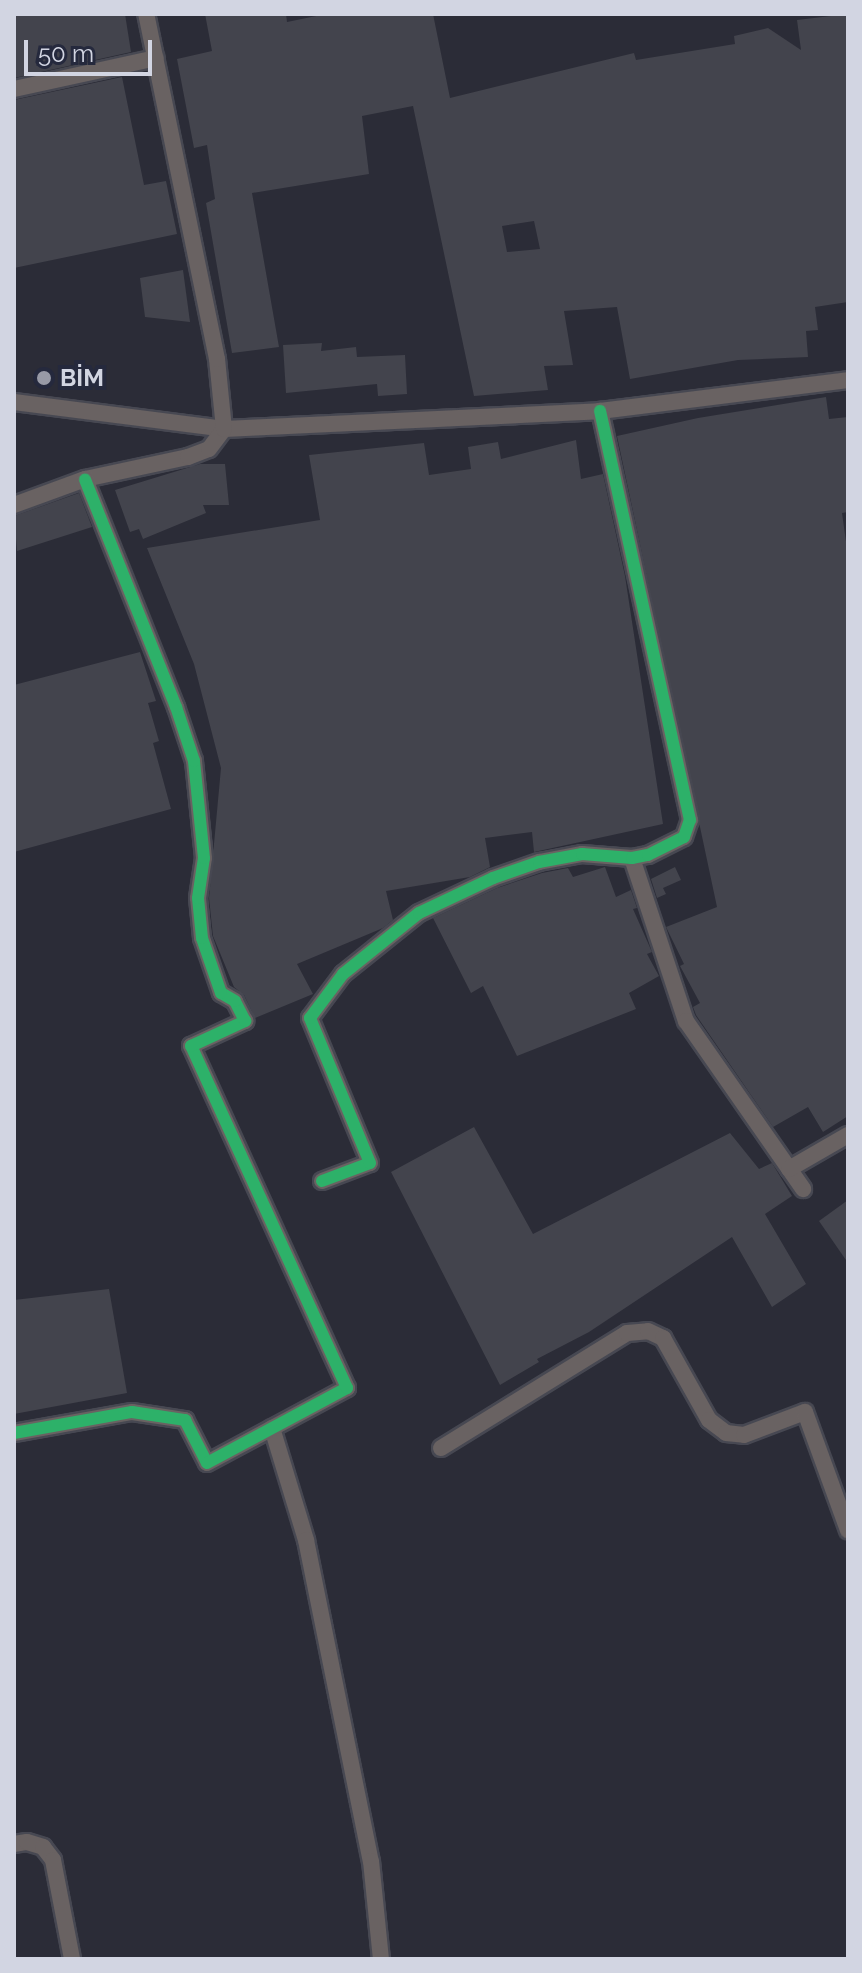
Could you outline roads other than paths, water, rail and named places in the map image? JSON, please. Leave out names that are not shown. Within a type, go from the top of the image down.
[{"type":"street","points":[[14,505],[85,479],[188,457],[209,449],[224,429],[217,359],[146,14]]},
{"type":"street","points":[[14,89],[156,58]]},
{"type":"street","points":[[14,402],[224,429],[600,411],[848,380]]},
{"type":"street","points":[[322,1181],[370,1163],[310,1018],[343,974],[419,913],[493,878],[539,862],[582,854],[632,858],[668,848],[684,837],[690,820],[600,411]]},
{"type":"street","points":[[14,1433],[132,1412],[185,1420],[207,1463],[347,1388],[191,1046],[245,1021],[235,1001],[221,993],[202,938],[198,898],[204,858],[194,761],[176,707],[85,479]]},
{"type":"street","points":[[632,858],[686,1021],[803,1189]]},
{"type":"street","points":[[789,1169],[848,1135]]},
{"type":"street","points":[[441,1448],[627,1333],[648,1331],[663,1338],[709,1420],[726,1433],[744,1435],[805,1412],[848,1530]]},
{"type":"street","points":[[272,1428],[306,1540],[371,1861],[381,1959]]},
{"type":"street","points":[[14,1844],[27,1842],[43,1847],[53,1860],[72,1959]]},
{"type":"place","name":"BİM","points":[[44,378]]}]
